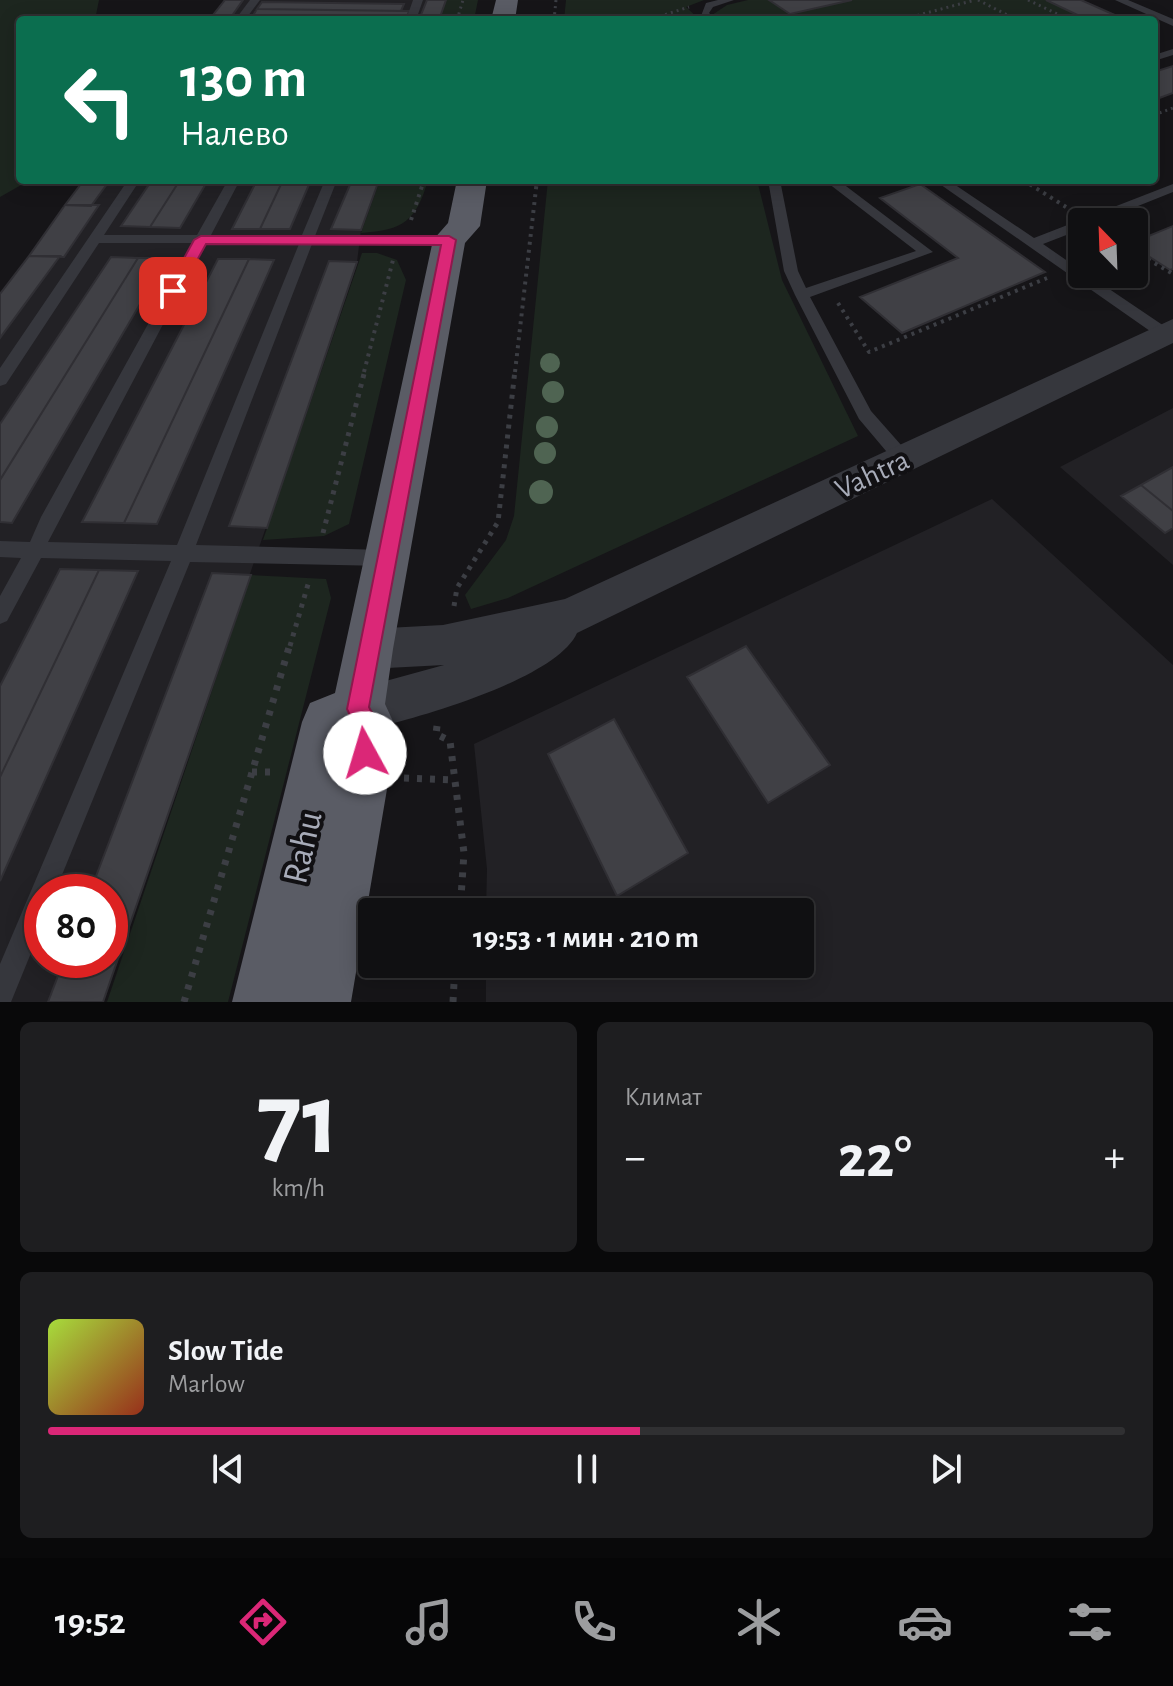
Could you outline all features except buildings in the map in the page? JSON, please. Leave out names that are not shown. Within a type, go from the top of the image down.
[{"type":"highway","name":"Rahu","points":[[449,184],[438,226],[449,240]]},
{"type":"highway","name":"Rahu","points":[[318,1002],[370,730],[358,709],[385,558],[449,240],[464,226],[471,184]]},
{"type":"highway","name":"Rahu","points":[[265,1002],[329,722],[358,709]]},
{"type":"street","name":"Vahtra","points":[[368,649],[443,645],[570,617],[1169,332]]},
{"type":"street","name":"Vahtra","points":[[358,709],[440,690],[535,647],[570,617]]},
{"type":"lane","points":[[707,16],[704,14],[709,5],[729,0]]},
{"type":"lane","points":[[1120,0],[1157,16]]},
{"type":"lane","points":[[0,380],[131,184]]},
{"type":"lane","points":[[0,615],[47,522],[232,184]]},
{"type":"lane","points":[[51,874],[184,553],[329,184]]},
{"type":"lane","points":[[774,184],[791,271],[802,295],[865,415],[903,459]]},
{"type":"lane","points":[[802,295],[926,252],[835,184]]},
{"type":"lane","points":[[946,184],[1068,267]]},
{"type":"lane","points":[[1121,208],[1173,188]]},
{"type":"lane","points":[[1033,243],[1068,229]]},
{"type":"lane","points":[[94,239],[449,240]]},
{"type":"lane","points":[[1101,288],[1169,332]]},
{"type":"lane","points":[[0,549],[385,558]]},
{"type":"lane","points":[[0,996],[24,939]]},
{"type":"path","points":[[915,16],[976,0],[1009,16]]},
{"type":"path","points":[[1028,0],[1062,16]]},
{"type":"path","points":[[659,16],[677,9],[709,5]]},
{"type":"path","points":[[184,1002],[317,555],[401,229],[412,218],[423,184]]},
{"type":"path","points":[[443,645],[451,624],[457,588],[498,522],[537,184]]},
{"type":"path","points":[[1029,184],[1068,210]]},
{"type":"path","points":[[1148,259],[1173,274]]},
{"type":"path","points":[[827,286],[869,352],[1068,269]]},
{"type":"path","points":[[440,690],[436,734],[450,741],[464,853],[461,898]]},
{"type":"path","points":[[453,1002],[454,978]]},
{"type":"shaded area","points":[[0,0],[99,0],[96,16],[16,16],[16,184],[23,184],[0,197]]},
{"type":"shaded area","points":[[224,0],[444,0],[439,16],[212,16]]},
{"type":"shaded area","points":[[445,0],[478,0],[475,16],[439,16]]},
{"type":"shaded area","points":[[566,0],[704,0],[686,7],[696,16],[564,16]]},
{"type":"shaded area","points":[[748,0],[1049,0],[1083,16],[712,15],[727,5]]},
{"type":"shaded area","points":[[84,184],[378,184],[361,230],[357,262],[128,929],[128,874],[24,874],[24,978],[111,978],[103,1002],[0,1002],[0,294]]},
{"type":"shaded area","points":[[379,184],[427,184],[419,205],[406,221],[388,229],[361,233]]},
{"type":"shaded area","points":[[548,184],[758,184],[782,280],[858,436],[508,598],[471,609],[465,595],[506,540],[514,516]]},
{"type":"shaded area","points":[[362,253],[377,253],[397,260],[406,280],[349,524],[324,536],[263,540]]},
{"type":"shaded area","points":[[1173,408],[1173,565],[1060,467]]},
{"type":"shaded area","points":[[992,499],[1173,665],[1173,1002],[486,1002],[486,978],[814,978],[814,898],[486,898],[487,869],[474,744]]},
{"type":"shaded area","points":[[251,575],[326,579],[331,598],[228,1002],[107,1002],[115,978],[128,978],[128,940]]},
{"type":"route","points":[[173,291],[201,240],[449,240],[358,709],[370,730],[365,753]]}]
